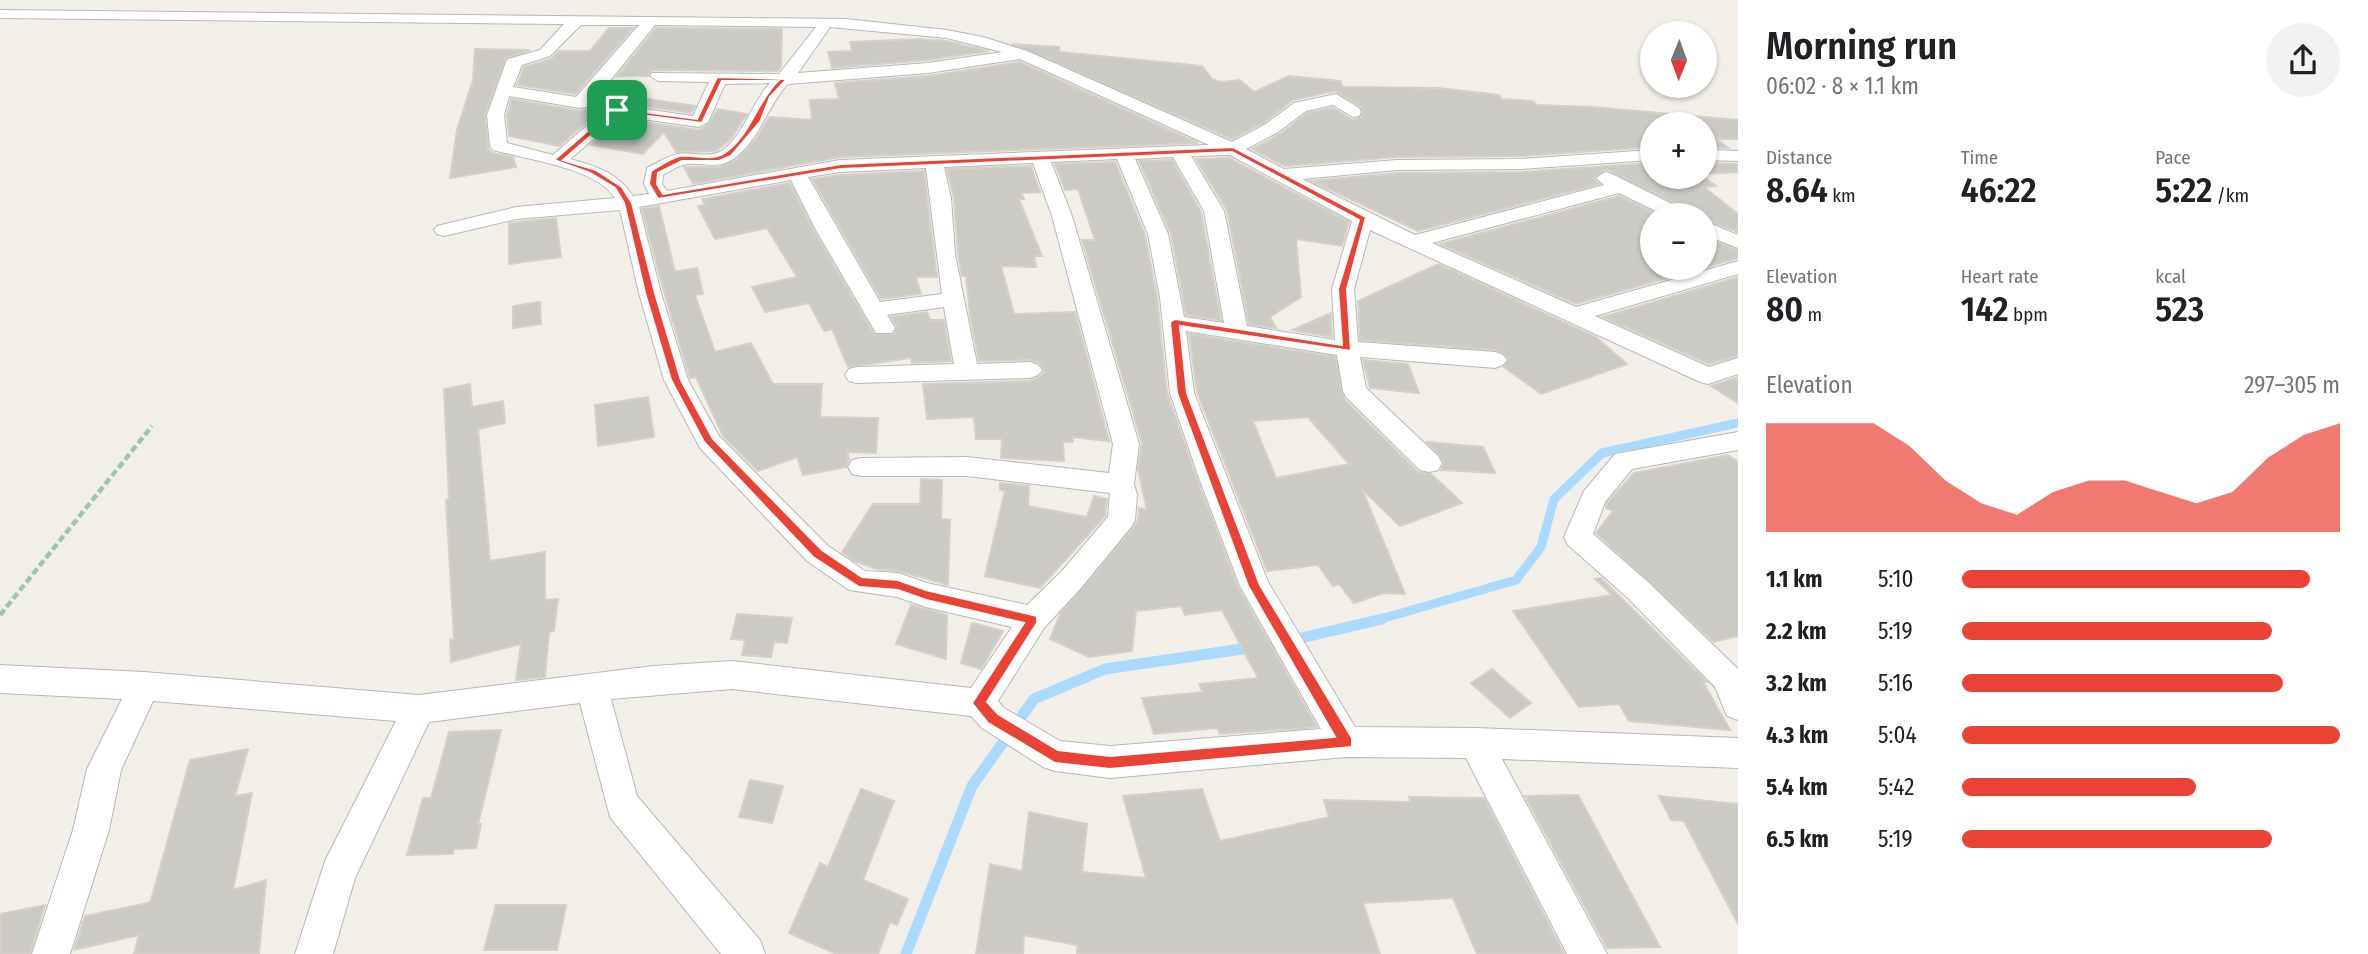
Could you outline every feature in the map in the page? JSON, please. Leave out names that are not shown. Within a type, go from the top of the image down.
[{"type":"street","points":[[0,14],[192,18],[652,19],[826,23],[848,17],[978,40],[1022,54],[1233,149],[1363,219],[1708,376],[1738,366]]},
{"type":"street","points":[[578,19],[545,53],[514,62],[494,110],[495,133],[499,146],[593,171],[618,187],[628,203],[650,293],[676,380],[709,442],[744,481],[817,553],[859,582],[898,585],[926,595],[1033,619]]},
{"type":"street","points":[[503,90],[580,103],[652,19]]},
{"type":"street","points":[[661,197],[653,184],[654,172],[680,159],[719,159],[728,155],[757,121],[767,96],[784,79],[826,23]]},
{"type":"street","points":[[617,110],[699,122],[719,79],[784,79],[928,68],[1022,54]]},
{"type":"street","points":[[658,76],[784,79]]},
{"type":"street","points":[[558,160],[631,96],[593,91]]},
{"type":"street","points":[[444,230],[516,213],[628,203],[841,166],[1233,149],[1272,128],[1300,107],[1336,99],[1353,113]]},
{"type":"street","points":[[1179,151],[1214,211],[1237,330]]},
{"type":"street","points":[[1124,153],[1158,233],[1175,322],[1182,393],[1255,586],[1346,743]]},
{"type":"street","points":[[1717,155],[1738,156]]},
{"type":"street","points":[[986,710],[1033,619],[1071,580],[1121,520],[1124,495],[1121,484],[1126,444],[1062,216],[1040,156]]},
{"type":"street","points":[[1280,174],[1396,165],[1640,156]]},
{"type":"street","points":[[1577,160],[1619,187],[1653,203]]},
{"type":"street","points":[[933,163],[941,198],[945,254],[967,371]]},
{"type":"street","points":[[796,172],[826,230],[879,319],[953,299]]},
{"type":"street","points":[[1412,242],[1619,187]]},
{"type":"street","points":[[1363,219],[1343,289],[1355,391],[1429,463]]},
{"type":"street","points":[[1717,233],[1738,242]]},
{"type":"street","points":[[1574,315],[1738,267]]},
{"type":"street","points":[[1175,322],[1348,349],[1495,360]]},
{"type":"street","points":[[857,374],[1030,370]]},
{"type":"street","points":[[1738,441],[1623,461],[1593,498],[1578,537],[1638,590],[1727,679],[1738,706]]},
{"type":"street","points":[[861,467],[918,464],[1002,470],[1083,482],[1121,484]]},
{"type":"street","points":[[0,679],[144,686],[419,709],[653,680],[732,675],[986,710],[1031,744],[1055,756],[1110,762],[1346,743],[1475,743],[1738,753]]},
{"type":"street","points":[[51,954],[91,830],[104,769],[144,686]]},
{"type":"street","points":[[592,687],[622,805],[746,954]]},
{"type":"street","points":[[314,954],[338,874],[419,709]]},
{"type":"street","points":[[1475,743],[1588,954]]},
{"type":"path","points":[[0,615],[152,426]]},
{"type":"building","points":[[609,28],[633,28],[575,94],[517,85],[524,67],[551,59],[559,51],[590,51]]},
{"type":"building","points":[[656,28],[782,29],[781,67],[778,71],[652,70],[648,76],[617,76]]},
{"type":"building","points":[[920,39],[947,41],[989,51],[928,60],[832,68],[828,52],[852,51],[850,42]]},
{"type":"building","points":[[1012,44],[1059,47],[1060,52],[1202,66],[1212,79],[1221,82],[1240,80],[1254,92],[1289,76],[1340,81],[1343,87],[1438,88],[1499,95],[1502,99],[1533,101],[1537,105],[1648,112],[1640,112],[1640,148],[1522,156],[1397,157],[1285,166],[1252,149],[1280,134],[1307,113],[1333,108],[1353,120],[1361,117],[1361,107],[1335,91],[1293,100],[1265,122],[1232,139]]},
{"type":"building","points":[[475,49],[530,50],[506,58],[485,114],[488,148],[492,153],[513,157],[516,167],[450,178],[457,130],[473,80]]},
{"type":"building","points":[[1020,62],[1198,143],[840,157],[693,184],[684,167],[720,167],[737,159],[755,140],[769,117],[812,120],[810,100],[839,99],[835,83],[928,76]]},
{"type":"building","points":[[641,98],[695,106],[691,113],[635,105]]},
{"type":"building","points":[[511,99],[580,111],[588,109],[598,99],[612,101],[559,146],[509,136],[507,115]]},
{"type":"building","points":[[717,109],[747,114],[730,140],[716,151],[676,152],[664,132],[643,154],[591,145],[622,119],[699,130],[710,123]]},
{"type":"building","points":[[1717,118],[1738,120],[1738,139],[1717,139]]},
{"type":"building","points":[[1717,139],[1728,148],[1717,148]]},
{"type":"building","points":[[1229,158],[1349,222],[1342,246],[1296,239],[1301,297],[1270,317],[1276,328],[1249,324],[1227,210],[1196,159]]},
{"type":"building","points":[[1172,160],[1201,212],[1221,320],[1186,315],[1171,234],[1139,161]]},
{"type":"building","points":[[1115,162],[1145,235],[1157,297],[1167,393],[1197,479],[1238,587],[1317,727],[1220,734],[1217,728],[1154,734],[1142,698],[1203,692],[1199,684],[1258,678],[1222,610],[1185,615],[1181,606],[1136,611],[1132,651],[1089,657],[1050,639],[1060,614],[1133,528],[1138,520],[1139,508],[1147,510],[1138,469],[1142,443],[1082,240],[1095,240],[1078,189],[1065,190],[1055,164]]},
{"type":"building","points":[[1717,163],[1738,164],[1738,172],[1717,173]]},
{"type":"building","points":[[1640,164],[1640,186],[1606,169],[1593,178],[1599,184],[1418,231],[1311,181],[1397,173],[1522,172]]},
{"type":"building","points":[[1031,166],[1040,192],[1021,193],[1024,199],[1019,199],[1042,256],[1034,256],[1036,267],[1001,266],[1014,314],[1075,312],[1109,441],[1072,437],[1073,442],[1063,442],[1064,461],[1001,458],[1002,439],[976,439],[974,417],[927,419],[923,384],[1030,381],[1044,372],[1040,363],[1031,360],[979,361],[966,276],[962,276],[958,254],[954,198],[947,169]]},
{"type":"building","points":[[924,171],[937,277],[916,277],[921,294],[881,299],[812,179]]},
{"type":"building","points":[[790,183],[814,231],[874,334],[894,334],[897,327],[891,317],[927,312],[930,320],[944,320],[951,361],[912,363],[911,358],[848,367],[832,329],[824,331],[809,303],[765,312],[752,287],[797,277],[767,228],[715,239],[698,206],[705,205],[702,199]]},
{"type":"building","points":[[1646,189],[1707,189],[1738,214],[1738,232],[1717,224],[1717,203],[1675,203]]},
{"type":"building","points":[[1619,196],[1640,206],[1640,280],[1660,280],[1576,304],[1440,244]]},
{"type":"building","points":[[659,206],[675,272],[697,268],[703,294],[695,295],[715,352],[751,343],[773,384],[822,384],[820,417],[878,418],[876,453],[847,452],[849,459],[846,467],[803,475],[797,457],[758,471],[723,436],[696,377],[690,378],[664,292],[642,209]]},
{"type":"building","points":[[556,218],[561,257],[509,264],[509,223]]},
{"type":"building","points":[[1717,243],[1738,250],[1738,258],[1717,264]]},
{"type":"building","points":[[1438,264],[1596,337],[1627,364],[1541,394],[1504,367],[1509,358],[1496,350],[1360,340],[1358,301]]},
{"type":"building","points":[[1738,277],[1738,356],[1709,364],[1603,317]]},
{"type":"building","points":[[540,302],[541,324],[513,328],[513,306]]},
{"type":"building","points":[[1331,313],[1332,337],[1292,330]]},
{"type":"building","points":[[1189,334],[1335,357],[1344,399],[1418,472],[1431,474],[1462,503],[1400,526],[1362,489],[1405,594],[1384,593],[1354,603],[1339,584],[1333,586],[1318,565],[1267,571],[1197,392]],"holes":[[[1308,417],[1349,464],[1276,478],[1253,421]]]},
{"type":"building","points":[[1363,360],[1408,364],[1419,393],[1370,388]]},
{"type":"building","points":[[1738,377],[1738,403],[1711,386]]},
{"type":"building","points":[[470,384],[472,407],[503,401],[505,423],[478,429],[490,561],[545,552],[545,600],[558,599],[554,631],[549,632],[545,677],[516,680],[521,644],[451,662],[450,640],[454,639],[446,500],[449,499],[444,389]]},
{"type":"building","points":[[648,397],[654,437],[598,446],[595,405]]},
{"type":"building","points":[[1427,442],[1483,447],[1495,473],[1441,470],[1444,462]]},
{"type":"building","points":[[1728,455],[1738,462],[1738,636],[1714,642],[1596,533],[1613,511],[1606,508],[1607,503],[1634,473]]},
{"type":"building","points":[[921,479],[942,480],[941,519],[950,520],[948,585],[899,571],[877,569],[854,561],[842,552],[873,504],[920,504]]},
{"type":"building","points":[[1000,483],[1029,486],[1028,506],[1087,517],[1094,496],[1107,499],[1105,516],[1040,588],[985,576],[1005,491],[1000,490]]},
{"type":"building","points":[[1601,578],[1707,682],[1703,682],[1730,730],[1629,721],[1619,704],[1579,707],[1513,611],[1612,595],[1595,579]]},
{"type":"building","points":[[911,605],[947,615],[946,659],[896,644]]},
{"type":"building","points":[[737,614],[792,618],[787,643],[774,642],[771,657],[742,655],[745,640],[731,639]]},
{"type":"building","points":[[972,623],[1003,631],[981,669],[961,663]]},
{"type":"building","points":[[1492,669],[1531,703],[1510,718],[1471,683]]},
{"type":"building","points":[[501,730],[478,824],[481,824],[476,848],[454,849],[453,854],[407,855],[423,798],[431,798],[449,732]]},
{"type":"building","points":[[248,749],[235,796],[252,793],[233,890],[266,880],[259,954],[134,954],[139,935],[74,950],[85,916],[148,903],[151,900],[190,760]]},
{"type":"building","points":[[750,780],[783,786],[772,823],[739,817]]},
{"type":"building","points":[[861,789],[894,801],[863,880],[908,899],[897,925],[890,922],[878,954],[836,954],[789,933],[820,863],[828,867]]},
{"type":"building","points":[[1202,789],[1220,841],[1329,817],[1324,800],[1411,802],[1409,797],[1484,798],[1564,954],[1477,954],[1453,898],[1363,903],[1380,954],[1077,954],[1077,945],[1024,935],[1023,954],[976,954],[990,864],[1022,871],[1029,812],[1087,824],[1082,872],[1146,878],[1123,796]]},
{"type":"building","points":[[1578,795],[1660,947],[1607,948],[1525,796]]},
{"type":"building","points":[[1659,796],[1738,804],[1738,924],[1684,821],[1671,820]]},
{"type":"building","points":[[45,905],[30,954],[0,954],[0,914]]},
{"type":"building","points":[[496,905],[566,905],[557,950],[484,950]]},
{"type":"waterway","points":[[1376,620],[1516,580],[1541,547],[1554,499],[1602,453],[1738,423]]},
{"type":"waterway","points":[[1376,620],[1382,619]]},
{"type":"waterway","points":[[906,954],[972,786],[1034,699],[1105,669],[1276,644],[1376,620]]},
{"type":"route","points":[[719,79],[784,79],[767,96],[757,121],[728,155],[719,159],[680,159],[654,172],[653,184],[661,197],[841,166],[1233,149],[1363,219],[1343,289],[1348,349],[1175,322],[1182,393],[1255,586],[1346,743],[1218,751],[1110,762],[1055,756],[1031,744],[993,718],[979,703],[1033,619],[926,595],[898,585],[859,582],[817,553],[744,481],[709,442],[676,380],[650,293],[628,203],[618,187],[593,171],[558,160],[617,110],[699,122],[719,79]]}]
